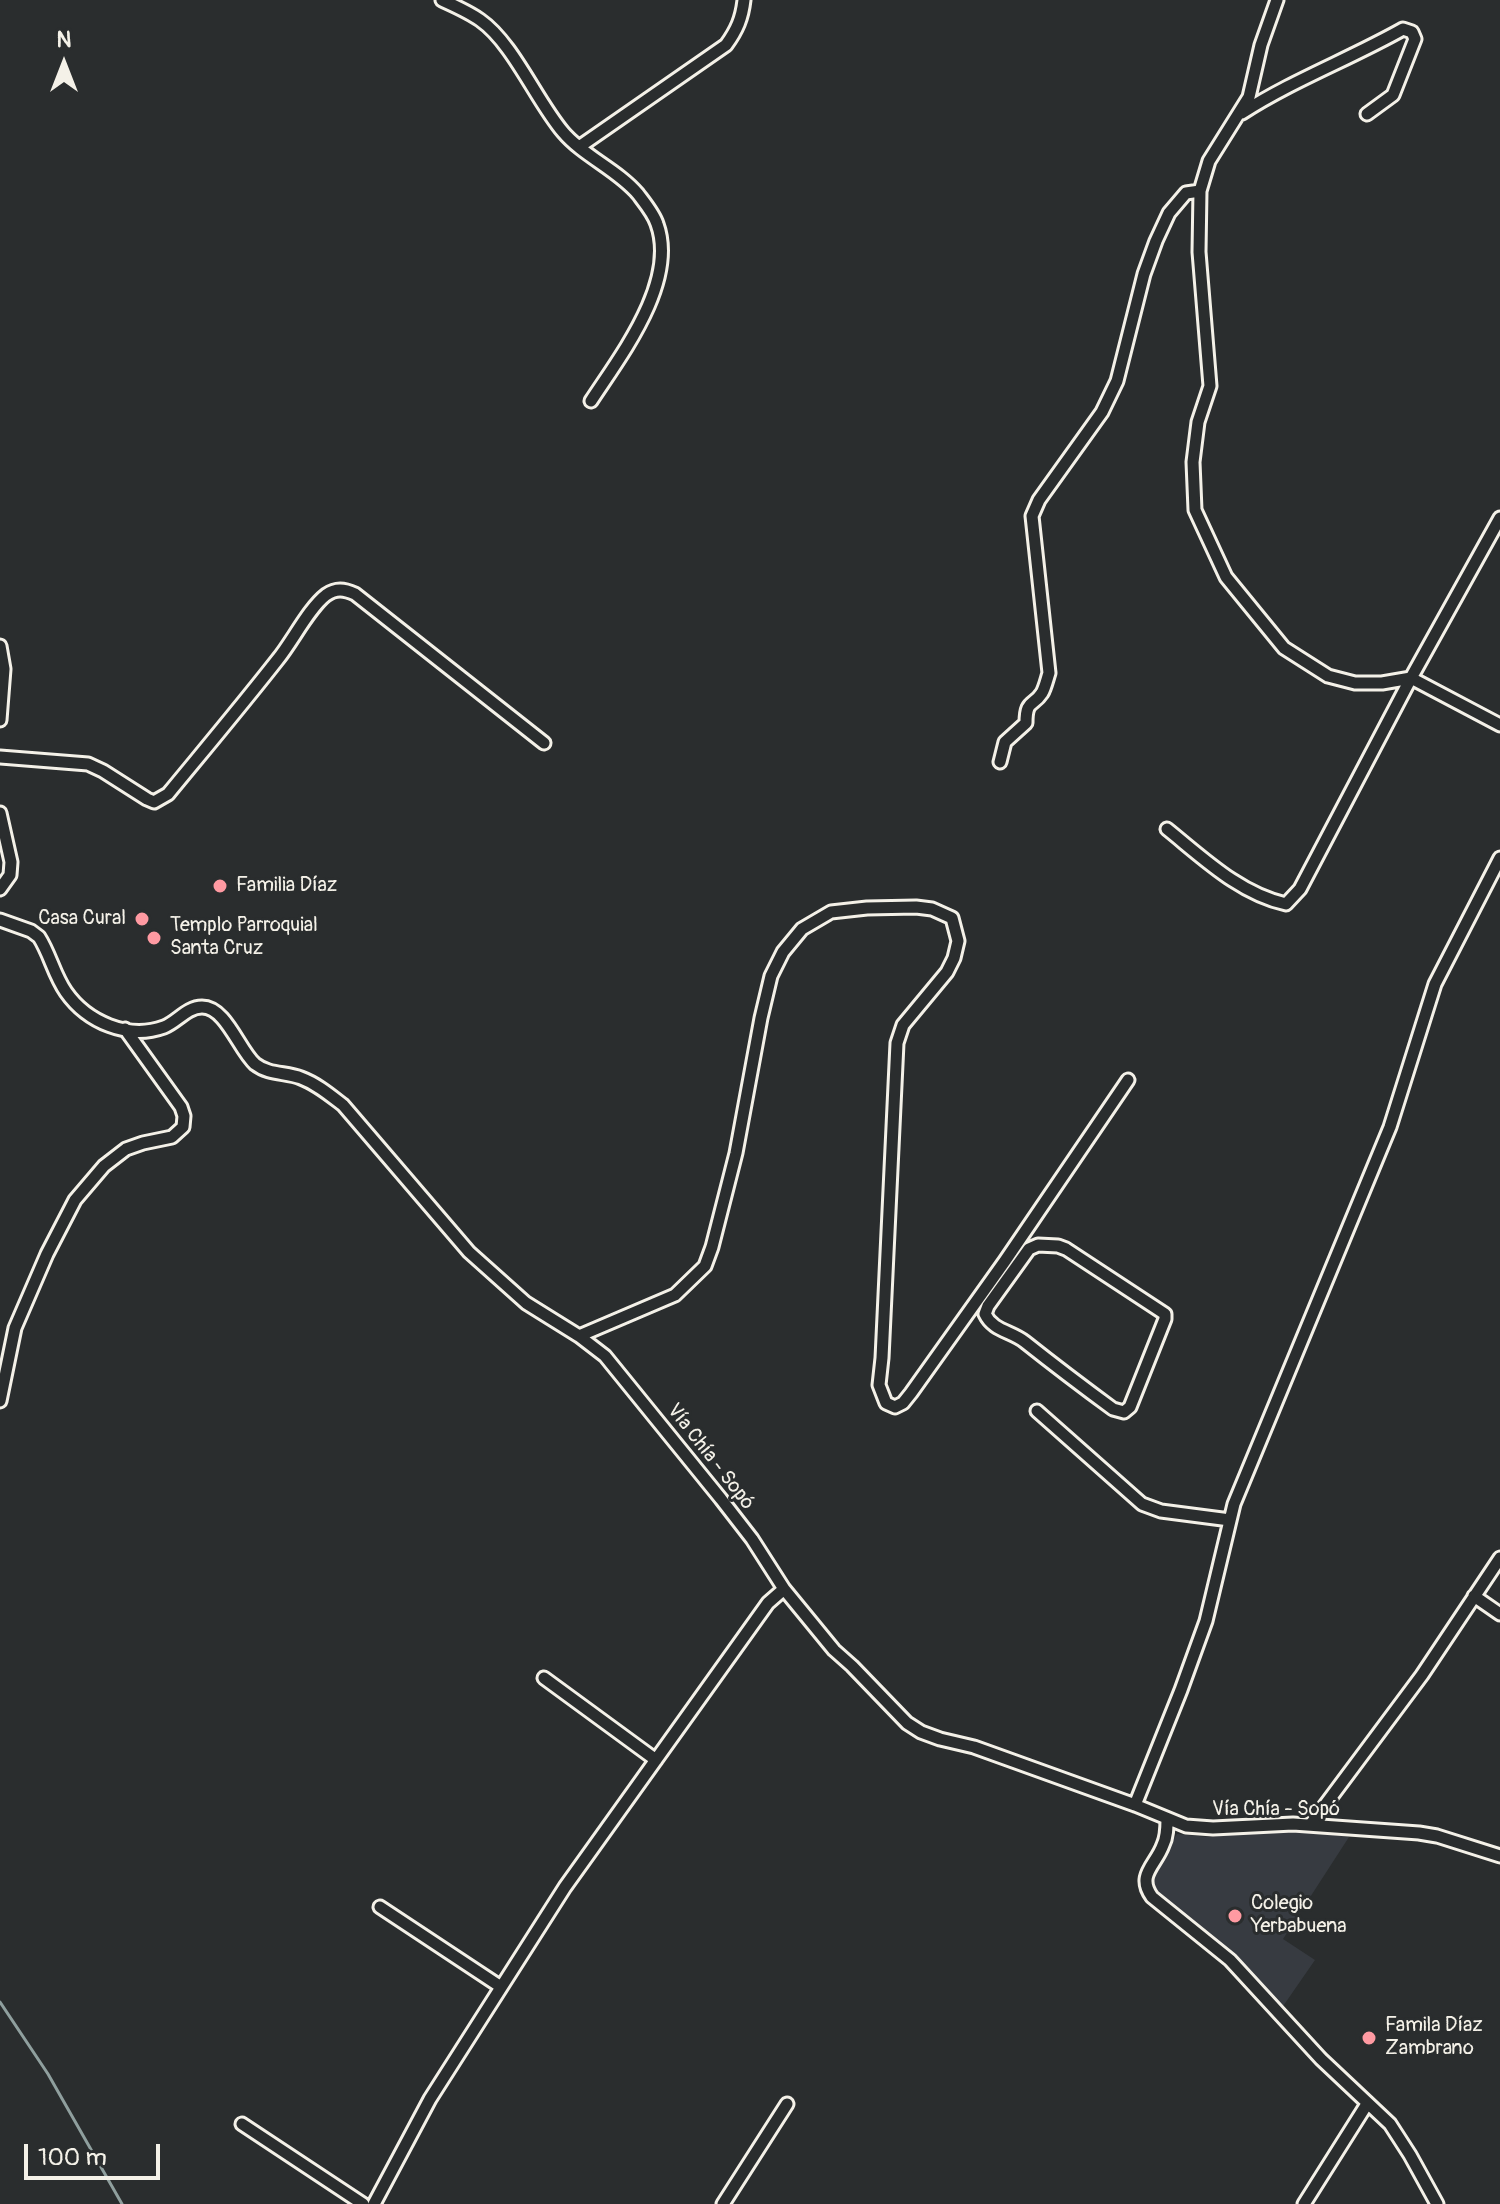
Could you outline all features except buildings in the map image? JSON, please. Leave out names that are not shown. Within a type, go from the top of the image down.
[{"type":"street","points":[[442,0],[480,20],[497,35],[563,132],[636,191],[657,224],[661,244],[660,267],[650,302],[639,326],[591,401]]},
{"type":"street","points":[[579,147],[726,45],[742,17],[744,0]]},
{"type":"street","points":[[1277,0],[1261,45],[1249,97],[1209,161],[1200,191],[1199,252],[1210,386],[1198,422],[1193,462],[1195,510],[1226,577],[1284,648],[1328,676],[1355,683],[1382,683],[1411,678],[1500,725]]},
{"type":"street","points":[[1238,115],[1270,95],[1403,29],[1412,32],[1415,39],[1393,95],[1367,114]]},
{"type":"street","points":[[1000,762],[1005,742],[1026,723],[1026,712],[1031,702],[1042,694],[1049,673],[1032,516],[1039,500],[1102,412],[1117,381],[1144,274],[1169,213],[1186,193],[1200,191]]},
{"type":"street","points":[[1167,829],[1235,881],[1265,899],[1286,904],[1300,889],[1411,678],[1500,518]]},
{"type":"street","points":[[0,757],[88,764],[147,799],[154,802],[161,799],[241,706],[320,600],[336,590],[346,589],[544,743]]},
{"type":"street","points":[[0,646],[4,669],[0,720]]},
{"type":"street","points":[[0,813],[11,862],[10,875],[0,889]]},
{"type":"street","points":[[1135,1805],[1206,1621],[1234,1504],[1390,1127],[1435,984],[1500,858]]},
{"type":"street","points":[[579,1336],[675,1295],[705,1266],[736,1153],[771,976],[783,952],[802,929],[831,912],[888,907],[932,909],[952,918],[958,941],[947,972],[903,1025],[897,1043],[879,1385],[886,1403],[895,1407],[903,1403],[1005,1261],[1128,1080]]},
{"type":"street","name":"Vía Chía - Sopó","points":[[0,920],[39,937],[67,994],[92,1018],[114,1028],[142,1030],[164,1026],[190,1010],[202,1007],[215,1010],[254,1063],[266,1071],[303,1079],[343,1105],[477,1260],[526,1303],[605,1356],[752,1539],[784,1589],[834,1650],[907,1723],[921,1732],[974,1747],[1186,1826],[1311,1824],[1437,1836],[1500,1856]]},
{"type":"street","points":[[0,1401],[15,1328],[47,1254],[75,1200],[104,1166],[126,1149],[172,1137],[183,1127],[181,1107],[125,1029]]},
{"type":"street","points":[[1038,1245],[1058,1246],[1165,1314],[1130,1407],[1124,1412],[1113,1409],[1023,1340],[988,1322],[985,1314],[988,1306],[1016,1269],[1029,1249],[1038,1245]]},
{"type":"street","points":[[1005,1261],[1016,1269]]},
{"type":"street","points":[[1037,1411],[1142,1504],[1161,1511],[1230,1520]]},
{"type":"street","points":[[1311,1824],[1422,1675],[1500,1558]]},
{"type":"street","points":[[374,2204],[430,2099],[565,1887],[768,1603],[784,1589]]},
{"type":"street","points":[[1474,1596],[1500,1614]]},
{"type":"street","points":[[544,1678],[656,1760]]},
{"type":"street","points":[[1167,1819],[1165,1842],[1145,1883],[1152,1897],[1230,1960],[1321,2059],[1390,2124],[1437,2204]]},
{"type":"street","points":[[380,1907],[501,1987]]},
{"type":"street","points":[[723,2204],[787,2104]]},
{"type":"street","points":[[1304,2204],[1367,2104]]},
{"type":"street","points":[[242,2124],[363,2204]]},
{"type":"shaded area","name":"Colegio Yerbabuena","points":[[1284,1829],[1349,1837],[1283,1939],[1315,1960],[1279,2012],[1230,1960],[1138,1891],[1177,1834],[1209,1837]]},
{"type":"waterway","points":[[0,2002],[48,2074],[122,2204]]},
{"type":"place","name":"Familia Díaz","points":[[220,886]]},
{"type":"place","name":"Casa Cural","points":[[142,919]]},
{"type":"place","name":"Templo Parroquial Santa Cruz","points":[[154,938]]},
{"type":"place","name":"Colegio Yerbabuena","points":[[1235,1916]]},
{"type":"place","name":"Famila Díaz Zambrano","points":[[1369,2038]]}]
